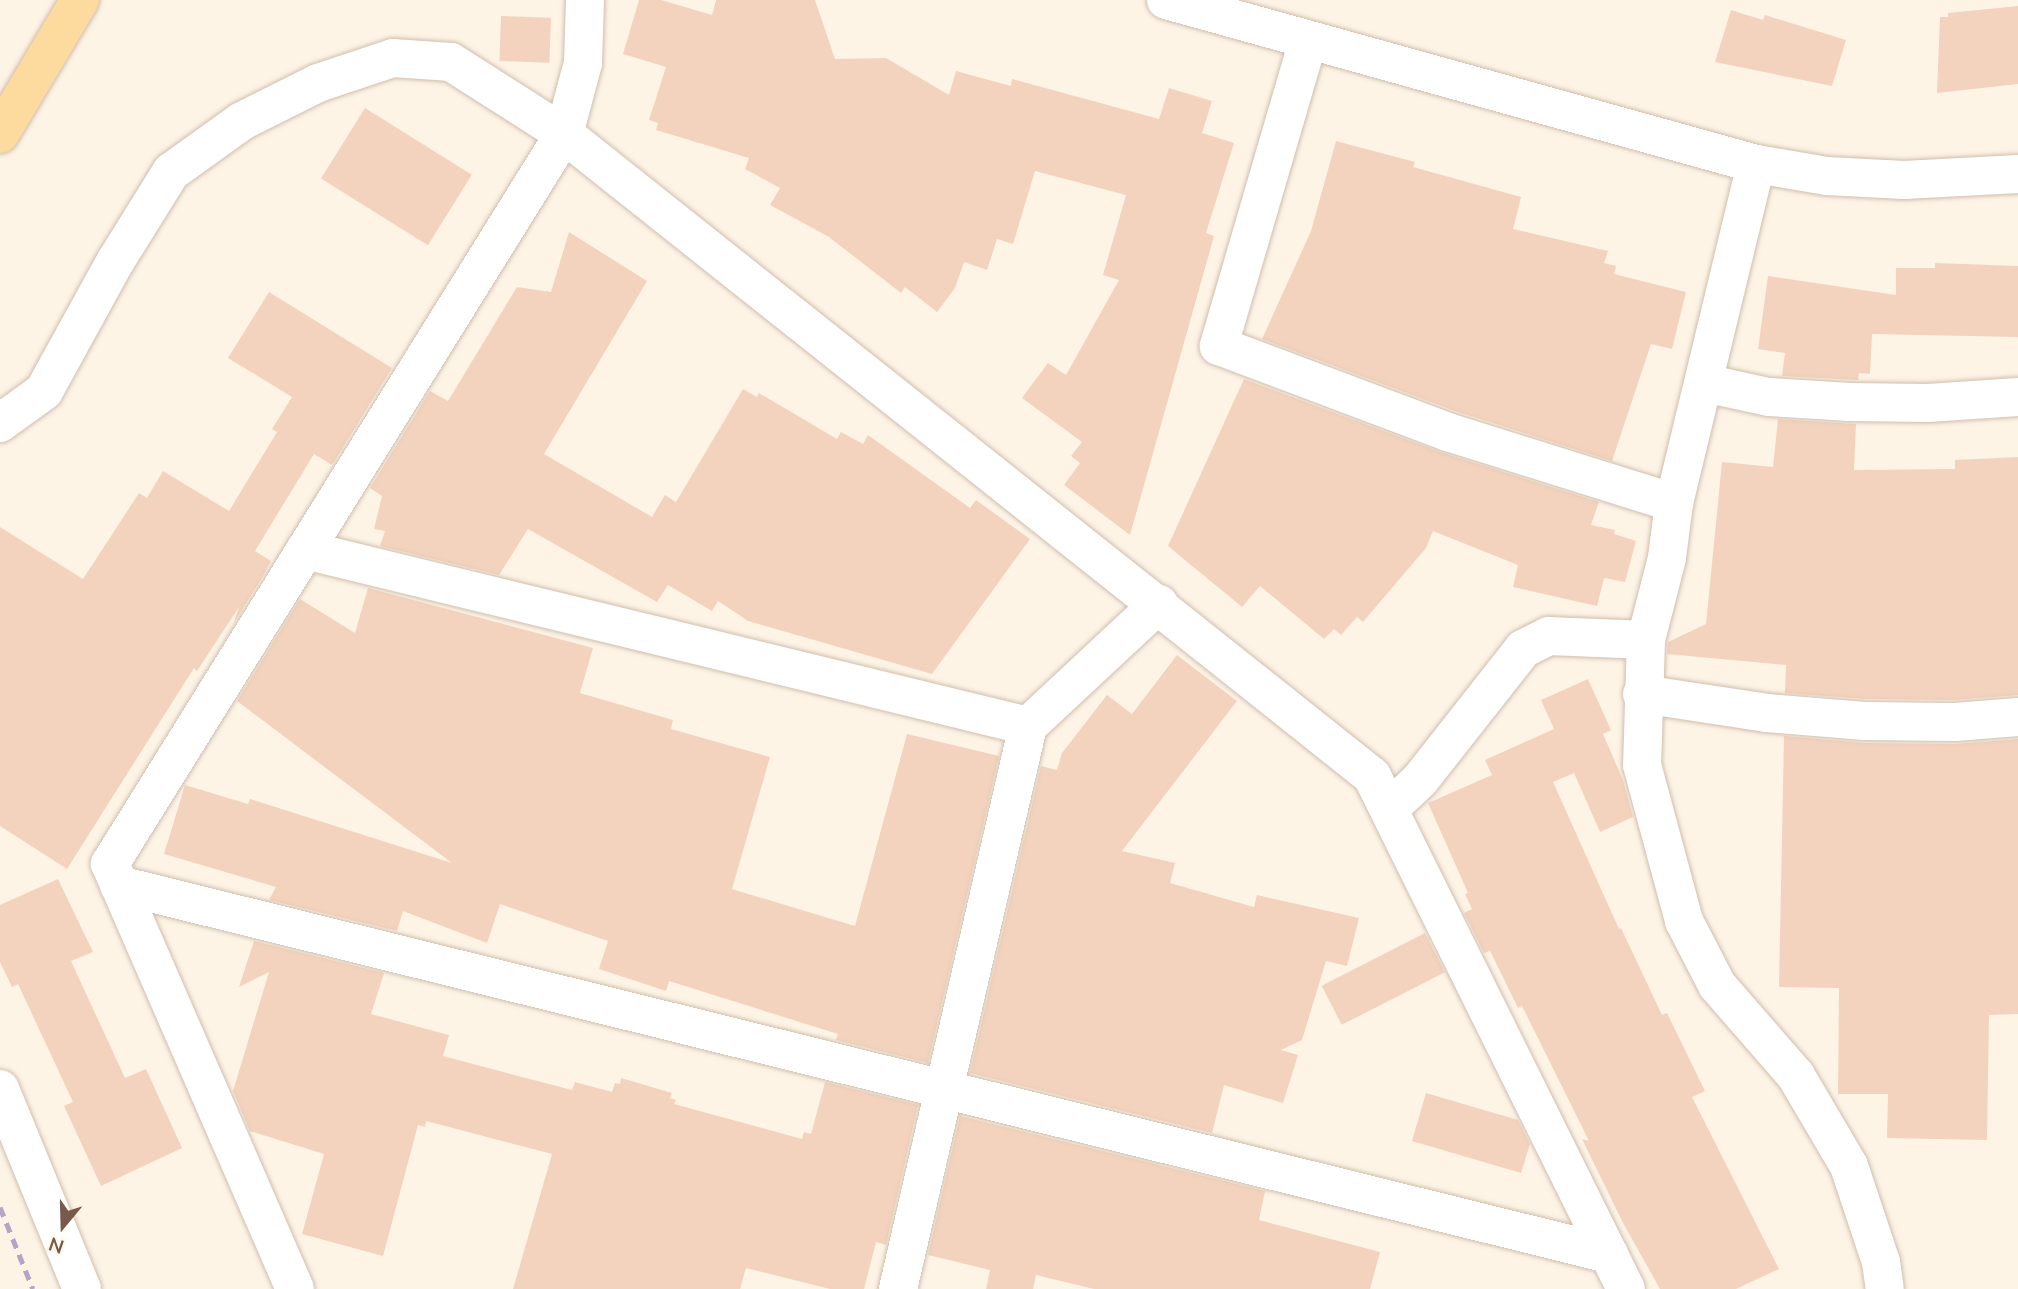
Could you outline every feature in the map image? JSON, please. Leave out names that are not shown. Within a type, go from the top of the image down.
[{"type":"main road","points":[[0,134],[80,0]]},
{"type":"street","points":[[301,1287],[110,864],[564,134],[583,63],[585,0]]},
{"type":"street","points":[[1166,0],[1756,164],[1827,176],[1905,180],[2018,174]]},
{"type":"street","points":[[1308,41],[1219,346],[1448,432],[1674,503]]},
{"type":"street","points":[[0,423],[44,391],[115,262],[171,172],[252,116],[318,83],[393,58],[451,62],[564,134],[1159,604],[1372,776],[1626,1289]]},
{"type":"street","points":[[1756,164],[1674,503],[1667,558],[1646,640],[1642,694],[1642,765],[1684,921],[1717,985],[1797,1076],[1849,1166],[1881,1262],[1885,1289]]},
{"type":"street","points":[[1704,383],[1769,397],[1850,402],[1928,402],[2018,397]]},
{"type":"street","points":[[304,551],[1028,726]]},
{"type":"street","points":[[898,1289],[1028,726],[1159,604]]},
{"type":"street","points":[[1389,809],[1420,780],[1523,649],[1549,635],[1646,640]]},
{"type":"street","points":[[1642,694],[1767,713],[1865,721],[1955,722],[2018,717]]},
{"type":"street","points":[[119,885],[1609,1254]]},
{"type":"street","points":[[0,1089],[82,1289]]},
{"type":"building","points":[[639,0],[661,0],[712,15],[716,0],[815,0],[835,59],[886,58],[949,95],[956,71],[1011,86],[1012,79],[1159,119],[1169,88],[1212,101],[1202,133],[1234,143],[1206,233],[1214,236],[1130,535],[1064,485],[1080,463],[1071,456],[1082,442],[1022,398],[1048,363],[1066,375],[1119,280],[1103,275],[1126,195],[1035,171],[1013,244],[997,239],[987,270],[964,262],[955,288],[937,312],[905,287],[901,293],[829,237],[770,205],[780,188],[745,169],[749,158],[656,130],[658,123],[649,120],[666,67],[623,54]]},
{"type":"building","points":[[2018,6],[2018,84],[1937,93],[1940,17],[1948,17],[1948,13]]},
{"type":"building","points":[[1731,10],[1763,20],[1765,15],[1846,40],[1832,86],[1715,62]]},
{"type":"building","points":[[501,16],[551,18],[549,63],[499,61]]},
{"type":"building","points":[[365,108],[472,175],[428,245],[321,178]]},
{"type":"building","points":[[1336,141],[1415,162],[1413,167],[1521,197],[1513,229],[1608,251],[1604,263],[1616,266],[1614,274],[1686,292],[1672,349],[1651,344],[1612,461],[1455,411],[1262,339],[1311,231]]},
{"type":"building","points":[[569,232],[647,281],[544,454],[652,517],[665,495],[676,502],[743,389],[757,397],[759,393],[837,439],[841,432],[863,444],[868,435],[970,508],[976,500],[1030,539],[932,674],[748,621],[718,601],[712,611],[668,585],[657,602],[528,529],[499,575],[380,546],[385,531],[374,529],[382,496],[370,488],[430,391],[448,401],[517,287],[551,292]]},
{"type":"building","points":[[1935,263],[2018,266],[2018,337],[1872,334],[1870,374],[1859,373],[1858,380],[1782,376],[1785,353],[1758,349],[1768,276],[1896,295],[1896,268],[1935,268]]},
{"type":"building","points":[[269,292],[392,368],[332,465],[314,454],[255,551],[271,561],[263,576],[234,623],[239,607],[197,671],[194,668],[67,869],[0,826],[0,527],[83,579],[139,493],[147,498],[163,471],[229,511],[277,432],[272,429],[292,397],[228,358]]},
{"type":"building","points":[[1244,379],[1440,452],[1599,502],[1591,525],[1615,530],[1614,534],[1636,541],[1625,582],[1604,578],[1597,606],[1513,587],[1518,565],[1433,531],[1426,548],[1363,622],[1357,617],[1341,635],[1334,629],[1324,639],[1260,586],[1242,607],[1168,546]]},
{"type":"building","points":[[1778,419],[1856,424],[1854,470],[1955,469],[1955,460],[2018,457],[2018,695],[1954,700],[1866,699],[1785,693],[1786,665],[1667,654],[1668,642],[1706,624],[1722,462],[1773,467]]},
{"type":"building","points":[[368,588],[593,648],[580,693],[673,720],[671,729],[770,757],[732,889],[855,926],[907,734],[999,756],[928,1063],[836,1040],[838,1034],[669,981],[666,991],[599,969],[608,941],[500,904],[487,943],[403,911],[397,931],[269,900],[276,887],[164,854],[185,785],[248,804],[250,799],[452,863],[237,701],[300,599],[355,633]]},
{"type":"building","points":[[1177,655],[1237,701],[1122,851],[1175,863],[1170,883],[1254,907],[1257,895],[1359,918],[1347,966],[1326,961],[1302,1040],[1281,1050],[1298,1055],[1283,1103],[1224,1085],[1212,1133],[970,1073],[1041,766],[1057,770],[1062,753],[1107,695],[1132,714]]},
{"type":"building","points":[[1588,679],[1611,730],[1603,734],[1623,780],[1633,817],[1600,832],[1574,773],[1553,782],[1619,929],[1621,928],[1662,1015],[1667,1013],[1705,1091],[1692,1097],[1779,1269],[1736,1289],[1660,1289],[1623,1223],[1582,1139],[1589,1141],[1522,1006],[1518,1008],[1490,951],[1484,953],[1464,913],[1472,909],[1465,894],[1468,893],[1428,803],[1492,775],[1485,760],[1554,729],[1541,700]]},
{"type":"building","points":[[1784,736],[1865,743],[1955,744],[2018,739],[2018,1014],[1989,1015],[1987,1140],[1887,1138],[1888,1094],[1838,1094],[1839,988],[1779,987]]},
{"type":"building","points":[[58,879],[93,952],[71,961],[125,1078],[146,1069],[182,1148],[101,1186],[64,1106],[73,1102],[18,984],[12,987],[0,962],[0,905]]},
{"type":"building","points":[[1425,933],[1445,972],[1342,1025],[1322,986]]},
{"type":"building","points":[[254,941],[384,973],[371,1014],[449,1035],[443,1056],[572,1090],[575,1082],[612,1092],[615,1083],[620,1084],[621,1078],[672,1093],[670,1098],[676,1100],[674,1104],[802,1139],[804,1132],[811,1134],[825,1082],[918,1105],[886,1245],[876,1242],[864,1289],[830,1289],[746,1268],[740,1289],[513,1289],[552,1154],[426,1121],[425,1127],[418,1125],[383,1256],[302,1234],[324,1154],[250,1131],[233,1091],[269,972],[239,987]]},
{"type":"building","points":[[1426,1093],[1518,1120],[1530,1144],[1521,1173],[1412,1141]]},
{"type":"building","points":[[960,1116],[1265,1191],[1259,1220],[1380,1252],[1370,1289],[1094,1289],[1036,1275],[1033,1289],[986,1289],[990,1270],[928,1255]]},
{"type":"railway","points":[[0,1207],[33,1289]]}]
